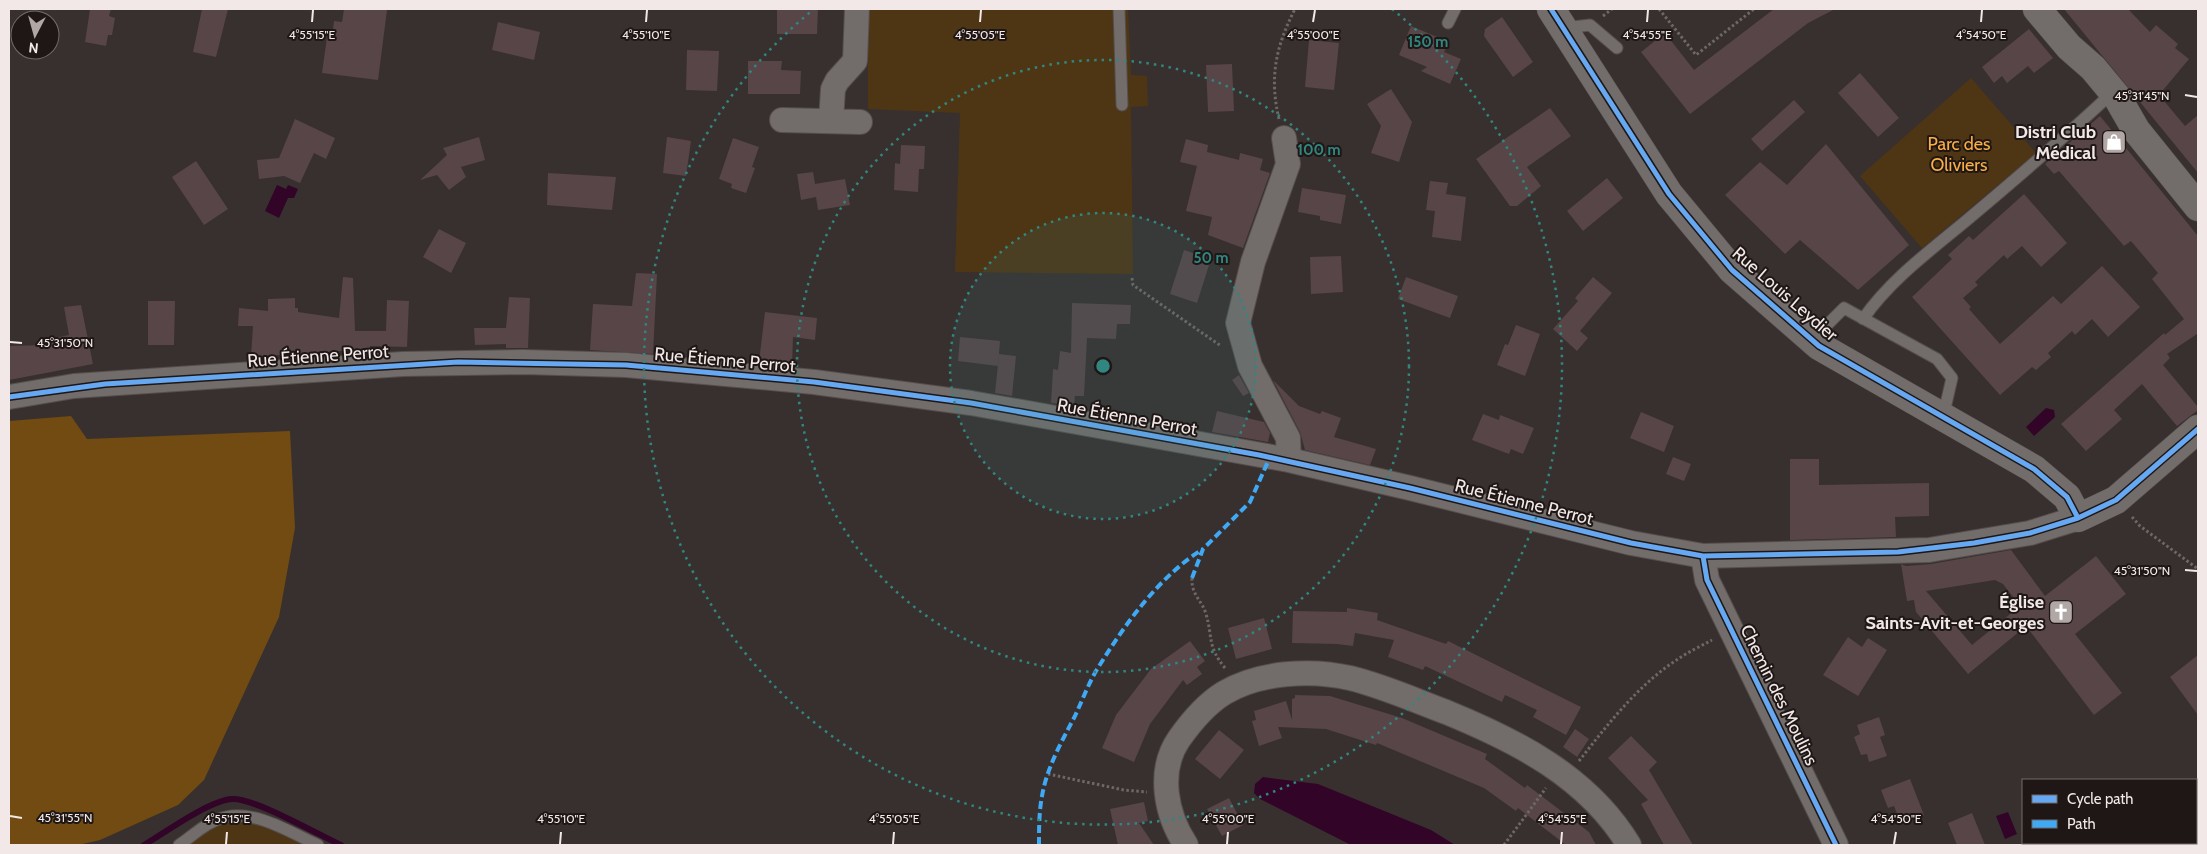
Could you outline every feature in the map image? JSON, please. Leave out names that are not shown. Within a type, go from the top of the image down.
[{"type":"street","points":[[831,121],[833,89],[837,81],[855,61],[857,9]]},
{"type":"street","points":[[2037,9],[2069,47],[2093,68],[2113,92],[2136,130],[2198,207]]},
{"type":"street","name":"Rue Louis Leydier","points":[[1557,18],[1669,194],[1732,270],[1812,340],[2034,469],[2067,497],[2078,518]]},
{"type":"street","points":[[782,120],[860,122]]},
{"type":"street","points":[[1284,138],[1288,164],[1253,262],[1238,323],[1250,366],[1288,438],[1289,460]]},
{"type":"street","name":"Rue Étienne Perrot","points":[[9,397],[74,386],[403,364],[523,362],[626,365],[896,392],[1289,460],[1631,543],[1702,556],[1929,550],[2030,532],[2078,518],[2116,500],[2198,429]]},
{"type":"street","name":"Chemin des Moulins","points":[[1702,556],[1707,580],[1836,845]]},
{"type":"street","points":[[1186,845],[1170,815],[1167,790],[1169,758],[1176,743],[1197,716],[1224,693],[1276,677],[1301,674],[1348,678],[1404,695],[1468,721],[1513,743],[1566,774],[1603,809],[1616,824],[1629,845]]},
{"type":"lane","points":[[1119,9],[1122,105]]},
{"type":"lane","points":[[1448,23],[1455,9]]},
{"type":"lane","points":[[1557,18],[1590,25],[1617,48]]},
{"type":"lane","points":[[1863,319],[1876,300],[2059,142],[2113,92]]},
{"type":"lane","points":[[1812,340],[1844,308],[1937,359],[1950,372],[1952,378],[1943,417]]},
{"type":"lane","points":[[180,845],[211,823],[225,817],[239,816],[260,820],[318,845]]},
{"type":"path","points":[[1284,138],[1278,113],[1274,74],[1276,57],[1295,9]]},
{"type":"path","points":[[1659,9],[1696,55],[1754,9]]},
{"type":"path","points":[[1132,278],[1133,285],[1226,350],[1246,352]]},
{"type":"path","points":[[2116,500],[2140,526],[2198,569]]},
{"type":"path","points":[[1192,578],[1194,596],[1206,614],[1212,651],[1239,687]]},
{"type":"path","points":[[1504,845],[1548,784],[1574,768],[1611,720],[1678,659],[1732,629]]},
{"type":"path","points":[[1048,774],[1124,790],[1152,793],[1167,790]]},
{"type":"green space","points":[[868,9],[1128,9],[1131,75],[1147,76],[1148,106],[1131,107],[1133,274],[955,272],[960,113],[868,109]]},
{"type":"green space","name":"Parc des Oliviers","points":[[1971,78],[2036,153],[1922,248],[1860,176]]},
{"type":"green space","points":[[237,821],[254,822],[306,845],[188,845],[214,826]]},
{"type":"shaded area","points":[[277,185],[286,189],[288,185],[298,189],[294,198],[288,198],[279,218],[265,211]]},
{"type":"shaded area","points":[[2046,408],[2054,410],[2055,417],[2034,436],[2026,427]]},
{"type":"shaded area","points":[[71,416],[87,439],[290,431],[295,528],[279,617],[204,780],[178,805],[100,840],[78,845],[9,845],[9,421]]},
{"type":"shaded area","points":[[1263,777],[1318,784],[1431,830],[1455,845],[1351,845],[1260,799],[1254,793],[1255,784]]},
{"type":"shaded area","points":[[2008,812],[2017,834],[2005,839],[1996,816]]},
{"type":"building","points":[[90,9],[111,9],[109,16],[115,18],[112,35],[108,35],[106,46],[85,42]]},
{"type":"building","points":[[202,9],[228,9],[216,57],[193,52]]},
{"type":"building","points":[[344,9],[387,10],[378,80],[322,73],[327,37],[332,37],[334,21],[342,22]]},
{"type":"building","points":[[777,9],[818,9],[817,34],[777,34]]},
{"type":"building","points":[[1774,9],[1835,9],[1808,23],[1690,114],[1641,52],[1665,33],[1694,70]]},
{"type":"building","points":[[2064,9],[2128,9],[2150,32],[2156,25],[2178,44],[2175,48],[2189,59],[2159,95],[2185,126],[2198,115],[2198,173]]},
{"type":"building","points":[[1502,17],[1533,62],[1513,77],[1484,36],[1485,29]]},
{"type":"building","points":[[498,22],[540,32],[534,60],[492,50]]},
{"type":"building","points":[[1411,26],[1449,42],[1444,52],[1461,59],[1450,84],[1421,71],[1427,67],[1399,55]]},
{"type":"building","points":[[2029,29],[2053,58],[2034,73],[2028,66],[2007,83],[2002,76],[1994,83],[1982,67]]},
{"type":"building","points":[[1309,40],[1339,43],[1334,90],[1305,87]]},
{"type":"building","points":[[687,50],[719,51],[717,91],[686,90]]},
{"type":"building","points":[[748,61],[782,61],[781,70],[801,71],[800,94],[748,94]]},
{"type":"building","points":[[1232,64],[1234,111],[1208,112],[1206,65]]},
{"type":"building","points":[[1860,73],[1899,118],[1878,137],[1838,93]]},
{"type":"building","points":[[1391,89],[1412,122],[1399,162],[1371,153],[1381,126],[1367,104]]},
{"type":"building","points":[[1794,100],[1805,112],[1762,151],[1751,139]]},
{"type":"building","points":[[1550,108],[1571,136],[1527,167],[1541,186],[1517,206],[1510,206],[1476,159]]},
{"type":"building","points":[[2100,116],[2198,236],[2198,336],[2197,334],[2167,354],[2170,358],[2163,365],[2198,407],[2198,410],[2177,426],[2142,384],[2114,410],[2122,419],[2086,451],[2061,424],[2164,333],[2165,335],[2184,319],[2152,279],[2158,273],[2131,241],[2124,246],[2059,171],[2054,174],[2045,164]]},
{"type":"building","points":[[295,119],[335,138],[326,159],[314,153],[300,183],[284,176],[259,179],[257,160],[279,158]]},
{"type":"building","points":[[479,137],[485,160],[461,167],[466,177],[449,190],[437,175],[420,180],[447,155],[443,148]]},
{"type":"building","points":[[667,137],[691,141],[686,176],[663,173]]},
{"type":"building","points":[[733,138],[759,147],[752,167],[755,168],[746,193],[731,188],[732,184],[719,179]]},
{"type":"building","points":[[1186,139],[1208,145],[1207,152],[1239,160],[1240,153],[1263,159],[1260,170],[1270,173],[1243,248],[1208,235],[1212,217],[1186,211],[1197,166],[1180,162]]},
{"type":"building","points":[[1826,144],[1909,245],[1858,290],[1800,240],[1785,254],[1725,195],[1760,162],[1787,185]]},
{"type":"building","points":[[901,145],[925,146],[924,169],[919,169],[918,192],[894,190],[895,163],[900,164]]},
{"type":"building","points":[[196,161],[228,209],[204,225],[172,177]]},
{"type":"building","points":[[813,172],[815,184],[845,179],[850,205],[818,210],[816,197],[801,200],[797,174]]},
{"type":"building","points":[[548,173],[616,177],[612,210],[547,205]]},
{"type":"building","points":[[1607,178],[1623,198],[1583,231],[1567,211]]},
{"type":"building","points":[[1430,181],[1448,183],[1446,194],[1466,197],[1461,241],[1432,237],[1435,211],[1426,210]]},
{"type":"building","points":[[1302,188],[1346,195],[1341,224],[1320,220],[1320,216],[1298,212]]},
{"type":"building","points":[[2024,194],[2067,243],[2041,267],[2022,246],[2007,259],[2004,255],[1975,282],[1978,285],[1963,298],[1971,307],[1969,309],[2000,344],[2053,296],[2061,304],[2102,266],[2140,307],[2108,337],[2092,319],[2075,335],[2072,331],[2048,353],[2051,357],[2036,370],[2032,367],[2000,395],[1912,297],[1952,259],[1948,255],[1969,236],[1973,240]]},
{"type":"building","points":[[439,229],[466,243],[451,273],[423,257]]},
{"type":"building","points":[[1184,250],[1211,259],[1197,303],[1170,294]]},
{"type":"building","points":[[1341,256],[1343,292],[1311,294],[1310,257]]},
{"type":"building","points":[[636,273],[657,274],[653,354],[590,350],[593,304],[632,306]]},
{"type":"building","points":[[343,277],[353,278],[355,331],[386,331],[387,300],[409,301],[407,347],[370,346],[370,349],[251,357],[253,326],[238,326],[239,308],[268,311],[268,299],[295,298],[295,308],[298,308],[298,312],[339,318]]},
{"type":"building","points":[[1406,277],[1458,296],[1450,318],[1398,299]]},
{"type":"building","points":[[1593,277],[1612,293],[1580,331],[1588,338],[1577,351],[1553,329],[1578,301],[1575,298]]},
{"type":"building","points":[[509,297],[530,298],[528,348],[506,348],[506,344],[475,345],[474,328],[506,328]]},
{"type":"building","points":[[148,301],[175,301],[174,345],[148,345]]},
{"type":"building","points":[[1072,303],[1131,305],[1130,324],[1117,324],[1116,339],[1087,338],[1084,396],[1075,396],[1074,405],[1051,403],[1053,369],[1058,370],[1060,351],[1071,353]]},
{"type":"building","points":[[81,305],[93,364],[9,380],[9,346],[46,345],[45,340],[69,335],[64,307]]},
{"type":"building","points":[[765,312],[817,318],[815,340],[793,337],[792,366],[759,362]]},
{"type":"building","points":[[1516,325],[1540,334],[1525,376],[1497,365],[1505,344],[1508,345]]},
{"type":"building","points":[[960,337],[1000,341],[998,366],[958,361]]},
{"type":"building","points":[[999,354],[1016,356],[1012,396],[995,393]]},
{"type":"building","points":[[1239,375],[1249,393],[1243,396],[1232,380]]},
{"type":"building","points":[[1273,380],[1299,406],[1320,414],[1322,411],[1341,418],[1334,437],[1376,449],[1370,465],[1305,450],[1300,432]]},
{"type":"building","points":[[1217,411],[1264,422],[1270,433],[1268,442],[1212,432]]},
{"type":"building","points":[[1641,412],[1674,426],[1664,452],[1630,438]]},
{"type":"building","points":[[1483,414],[1499,420],[1500,415],[1534,428],[1523,454],[1511,449],[1509,454],[1472,440]]},
{"type":"building","points":[[1673,457],[1691,464],[1684,481],[1666,474]]},
{"type":"building","points":[[1790,459],[1819,459],[1819,485],[1929,483],[1929,516],[1895,517],[1896,537],[1790,540]]},
{"type":"building","points":[[2011,550],[2045,596],[2096,556],[2126,594],[2075,634],[2122,693],[2094,715],[2026,626],[1968,674],[1916,612],[1914,600],[1907,601],[1901,564],[1906,566],[1931,564]],"holes":[[[1995,580],[2003,584],[2020,606],[1972,645],[1926,591]]]},
{"type":"building","points":[[1347,608],[1378,613],[1377,620],[1446,644],[1448,641],[1581,707],[1566,735],[1533,717],[1537,710],[1505,695],[1502,702],[1425,666],[1423,670],[1388,657],[1394,640],[1355,633],[1353,646],[1292,643],[1293,611],[1347,612]]},
{"type":"building","points":[[1264,618],[1272,649],[1236,659],[1228,628]]},
{"type":"building","points":[[1848,637],[1862,647],[1868,638],[1887,650],[1858,696],[1823,675]]},
{"type":"building","points":[[1190,641],[1205,661],[1197,667],[1202,674],[1187,685],[1183,680],[1150,724],[1134,762],[1102,748],[1116,715],[1151,669]]},
{"type":"building","points":[[2198,655],[2198,715],[2170,677]]},
{"type":"building","points":[[1295,695],[1330,696],[1402,718],[1487,754],[1485,759],[1525,788],[1527,785],[1589,832],[1596,845],[1566,845],[1518,808],[1516,811],[1484,788],[1377,743],[1376,745],[1326,729],[1278,727],[1282,738],[1259,746],[1252,721],[1256,720],[1254,711],[1286,701],[1292,720],[1292,699],[1295,698]]},
{"type":"building","points":[[1879,717],[1885,735],[1880,737],[1887,756],[1869,762],[1867,754],[1861,755],[1854,737],[1860,734],[1857,725]]},
{"type":"building","points":[[1575,729],[1589,739],[1577,757],[1563,747]]},
{"type":"building","points":[[1219,730],[1244,750],[1220,779],[1195,759]]},
{"type":"building","points":[[1631,736],[1657,762],[1649,770],[1693,845],[1664,845],[1641,804],[1648,800],[1608,758]]},
{"type":"building","points":[[1910,779],[1924,815],[1901,824],[1894,806],[1888,808],[1881,790]]},
{"type":"building","points":[[1229,798],[1243,825],[1222,836],[1207,809]]},
{"type":"building","points":[[1144,802],[1148,821],[1139,823],[1154,845],[1118,845],[1110,809]]},
{"type":"building","points":[[1972,813],[1985,845],[1957,845],[1948,823]]},
{"type":"waterway","points":[[144,845],[200,811],[232,799],[242,800],[270,810],[341,845]]},
{"type":"marked path","points":[[1192,578],[1203,549],[1250,502],[1270,457]]},
{"type":"marked path","points":[[1039,845],[1040,808],[1047,775],[1096,671],[1130,620],[1156,588],[1187,560],[1203,549]]},
{"type":"cycle path","points":[[1551,9],[1669,194],[1732,270],[1819,346],[2034,469],[2067,497],[2078,518]]},
{"type":"cycle path","points":[[9,397],[105,384],[458,362],[626,365],[814,382],[971,403],[1259,455],[1410,488],[1631,543],[1703,556],[1898,552],[1974,543],[2030,533],[2078,518],[2116,500],[2198,429]]},
{"type":"cycle path","points":[[1703,556],[1707,580],[1836,845]]},
{"type":"place","name":"Distri Club Médical","points":[[2114,142]]},
{"type":"place","name":"Église Saints-Avit-et-Georges","points":[[2061,612]]}]
